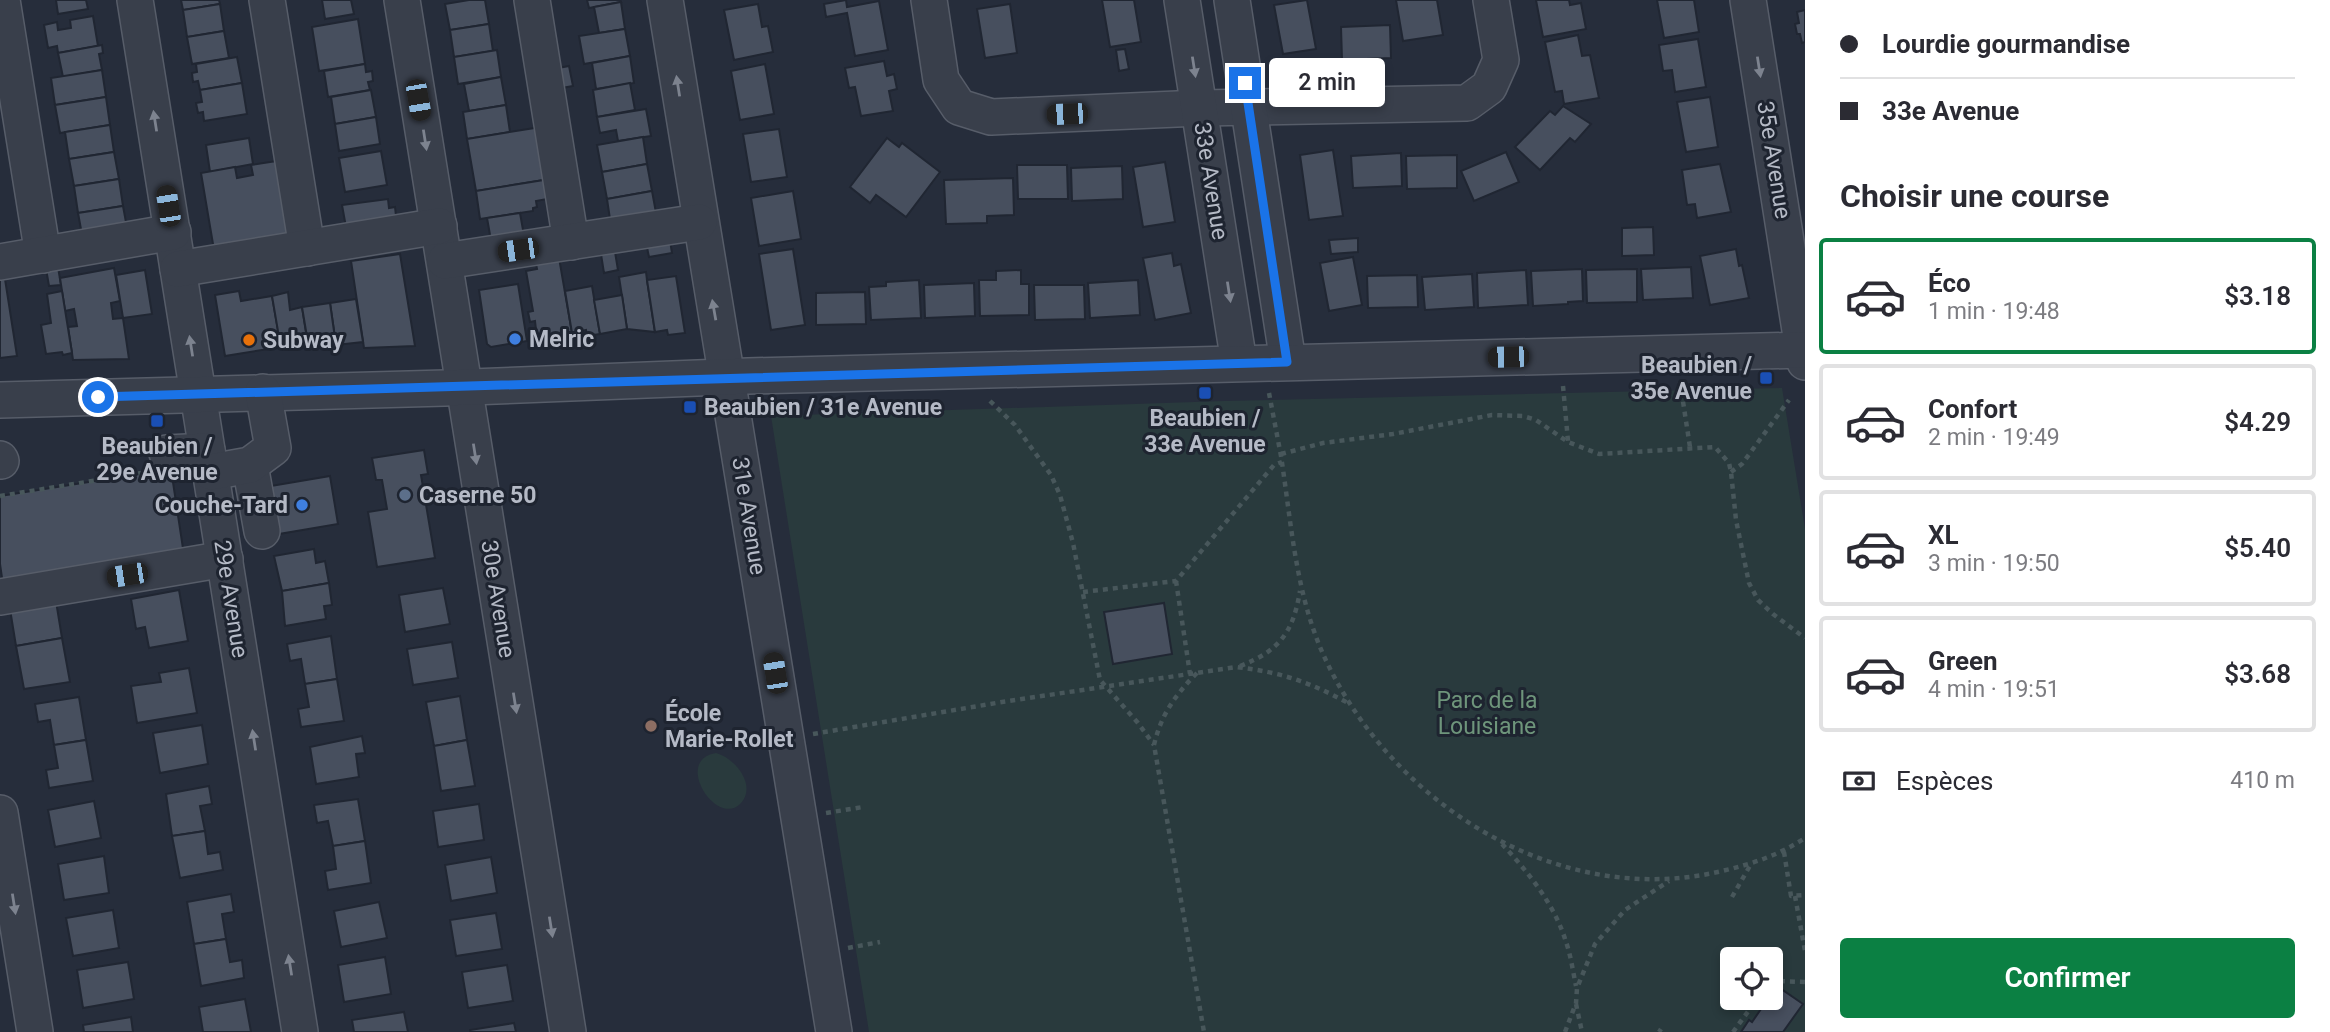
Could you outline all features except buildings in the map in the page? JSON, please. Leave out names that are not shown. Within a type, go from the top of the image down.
[{"type":"street","points":[[2,0],[43,255]]},
{"type":"street","name":"29e Avenue","points":[[135,0],[300,1032]]},
{"type":"street","points":[[267,0],[307,248]]},
{"type":"street","name":"30e Avenue","points":[[402,0],[568,1032]]},
{"type":"street","points":[[532,0],[571,242]]},
{"type":"street","name":"31e Avenue","points":[[665,0],[699,222],[834,1032]]},
{"type":"street","points":[[929,0],[941,80],[959,107],[990,117],[1200,108],[1466,103],[1489,87],[1501,60],[1491,0]]},
{"type":"street","name":"33e Avenue","points":[[1182,0],[1239,363]]},
{"type":"street","points":[[1232,0],[1287,362]]},
{"type":"street","name":"35e Avenue","points":[[1748,0],[1794,214],[1804,354]]},
{"type":"street","points":[[444,261],[699,222]]},
{"type":"street","points":[[178,269],[439,226]]},
{"type":"street","points":[[0,262],[173,232]]},
{"type":"street","points":[[0,400],[1239,363],[1804,354]]},
{"type":"street","points":[[162,462],[250,465],[273,448],[263,392]]},
{"type":"street","points":[[250,465],[262,531]]},
{"type":"street","points":[[0,597],[225,559]]},
{"type":"street","points":[[0,813],[35,1032]]},
{"type":"path","points":[[1680,382],[1690,448]]},
{"type":"path","points":[[1563,386],[1568,442]]},
{"type":"path","points":[[1269,393],[1301,590],[1321,649],[1349,704],[1385,752],[1423,790],[1502,843],[1583,871],[1609,876],[1670,880],[1751,864],[1784,852],[1805,838]]},
{"type":"path","points":[[1731,472],[1742,464],[1789,400]]},
{"type":"path","points":[[990,401],[1015,425],[1051,475],[1060,495],[1100,680],[1154,745]]},
{"type":"path","points":[[1280,454],[1323,443],[1393,435],[1492,415],[1522,416],[1536,420],[1568,442],[1599,454],[1716,447],[1729,463],[1736,520],[1749,583],[1758,600],[1805,638]]},
{"type":"path","points":[[0,496],[162,462]]},
{"type":"path","points":[[1083,592],[1176,581],[1274,465],[1282,462]]},
{"type":"path","points":[[1176,581],[1190,674]]},
{"type":"path","points":[[812,734],[1236,667],[1260,658],[1283,639],[1296,614],[1301,590]]},
{"type":"path","points":[[1236,667],[1302,680],[1349,704]]},
{"type":"path","points":[[1197,673],[1171,701],[1159,724],[1154,745],[1204,1032]]},
{"type":"path","points":[[825,814],[863,807]]},
{"type":"path","points":[[1502,843],[1533,881],[1558,924],[1566,942],[1577,988]]},
{"type":"path","points":[[1784,852],[1791,897],[1805,895]]},
{"type":"path","points":[[1732,897],[1751,864]]},
{"type":"path","points":[[1582,1032],[1576,1003],[1577,988],[1587,958],[1609,926],[1635,903],[1670,880]]},
{"type":"path","points":[[1795,896],[1805,951]]},
{"type":"path","points":[[847,948],[880,942]]},
{"type":"path","points":[[1783,981],[1805,982]]},
{"type":"path","points":[[1565,1032],[1576,1003]]},
{"type":"path","points":[[1733,1032],[1749,1010]]},
{"type":"green space","name":"Parc de la Louisiane","points":[[1782,388],[1805,529],[1805,1032],[869,1032],[771,416],[1224,401]]},
{"type":"green space","points":[[716,753],[737,767],[747,789],[740,804],[730,809],[720,807],[711,800],[698,778],[698,767],[704,758]]},
{"type":"place","name":"Melric","points":[[515,339]]},
{"type":"place","name":"Subway","points":[[249,340]]},
{"type":"place","name":"Beaubien / 35e Avenue","points":[[1766,378]]},
{"type":"place","name":"Beaubien / 33e Avenue","points":[[1205,393]]},
{"type":"place","name":"Beaubien / 31e Avenue","points":[[690,407]]},
{"type":"place","name":"Beaubien / 29e Avenue","points":[[157,421]]},
{"type":"place","name":"Caserne 50","points":[[405,495]]},
{"type":"place","name":"Couche-Tard","points":[[302,505]]},
{"type":"place","name":"École Marie-Rollet","points":[[651,726]]},
{"type":"route","points":[[98,397],[1287,362],[1245,83]]}]
